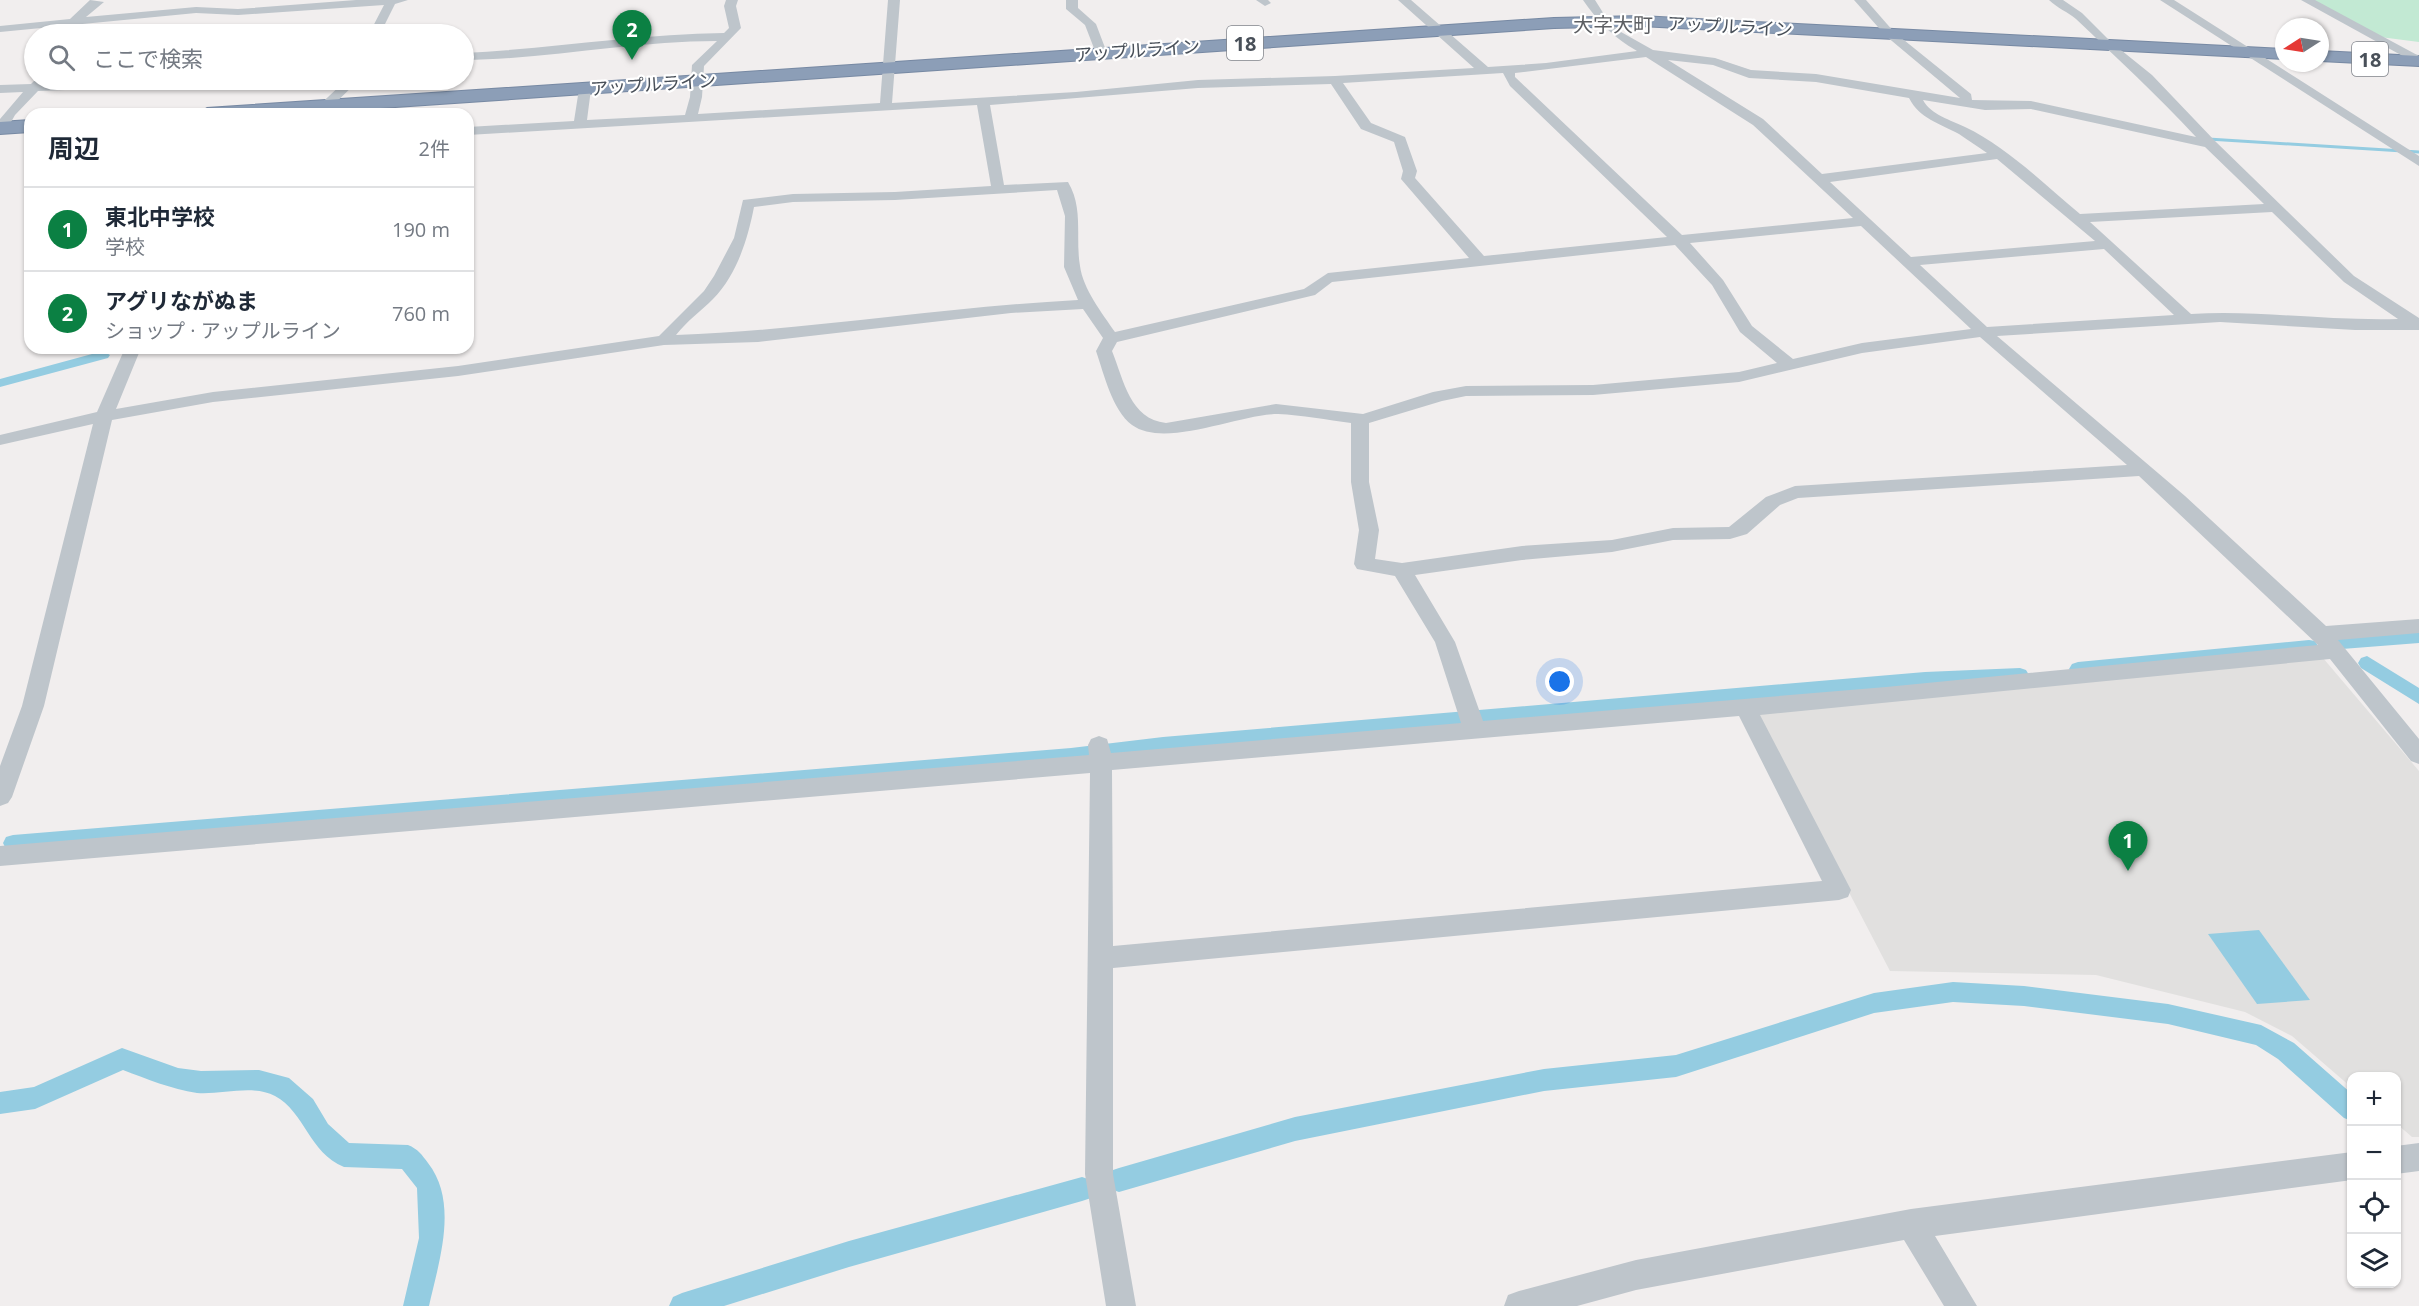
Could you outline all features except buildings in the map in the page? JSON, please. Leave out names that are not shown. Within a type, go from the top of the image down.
[{"type":"highway","name":"アップルライン","points":[[345,108],[698,80],[1438,29],[1603,21],[2275,54]]},
{"type":"highway","name":"18","points":[[2329,56],[2419,61]]},
{"type":"highway","points":[[1,128],[24,126]]},
{"type":"street","points":[[70,24],[91,9],[98,2],[96,0]]},
{"type":"street","points":[[690,118],[698,80],[698,65],[735,28],[730,6],[732,0]]},
{"type":"street","points":[[886,108],[886,67],[894,0]]},
{"type":"street","points":[[1072,0],[1072,9],[1090,24],[1101,53]]},
{"type":"street","points":[[1404,0],[1484,70]]},
{"type":"street","points":[[1589,0],[1603,21],[1646,53],[1711,90],[1758,122],[1862,222],[1983,332],[2142,470],[2328,643],[2419,755]]},
{"type":"street","points":[[1860,0],[1890,34],[1967,97],[1965,103]]},
{"type":"street","points":[[2056,1],[2073,0]]},
{"type":"street","points":[[2166,0],[2419,162]]},
{"type":"street","points":[[2307,0],[2419,61]]},
{"type":"street","points":[[52,24],[196,10],[238,12],[396,1]]},
{"type":"street","points":[[381,24],[396,1]]},
{"type":"street","points":[[2056,1],[2078,15],[2107,45],[2148,78],[2210,144],[2349,279],[2417,324]]},
{"type":"street","points":[[0,29],[24,27]]},
{"type":"street","points":[[474,55],[570,49],[627,41],[727,37]]},
{"type":"street","points":[[474,131],[1076,96],[1198,84],[1335,80],[1509,69],[1587,63],[1646,53],[1715,62],[1749,74],[1816,78],[1965,103],[2031,105],[2210,144]]},
{"type":"street","points":[[1509,69],[1509,77],[1514,83],[1679,240],[1718,283],[1746,329],[1788,364]]},
{"type":"street","points":[[1335,80],[1366,126],[1400,140],[1410,171],[1408,179],[1481,262]]},
{"type":"street","points":[[0,89],[24,85]]},
{"type":"street","points":[[580,126],[585,88]]},
{"type":"street","points":[[1,128],[10,113],[31,90]]},
{"type":"street","points":[[323,108],[342,90]]},
{"type":"street","points":[[1914,96],[1920,107],[1942,123],[1961,130],[2000,155],[2108,244],[2186,318]]},
{"type":"street","points":[[982,101],[998,188]]},
{"type":"street","points":[[2399,149],[2419,150]]},
{"type":"street","points":[[1818,179],[2000,155]]},
{"type":"street","points":[[664,340],[673,328],[710,294],[722,276],[741,238],[748,203],[793,198],[895,196],[1063,185],[1072,216],[1072,267],[1080,305],[1107,345],[1130,412],[1149,426],[1166,428],[1276,409],[1360,419],[1383,415],[1440,396],[1466,391],[1593,390],[1739,377],[1873,346],[1929,341],[1983,332],[2111,326],[2142,320],[2186,318],[2253,317],[2355,325],[2417,324]]},
{"type":"street","points":[[2076,218],[2276,208]]},
{"type":"street","points":[[1107,345],[1309,292],[1328,278],[1862,222]]},
{"type":"street","points":[[1907,262],[2108,244]]},
{"type":"street","points":[[0,440],[104,416],[213,397],[458,371],[664,340],[758,337],[1011,308],[1080,305]]},
{"type":"street","points":[[0,797],[33,706],[104,416],[130,354]]},
{"type":"street","points":[[1360,419],[1360,482],[1369,530],[1364,564],[1402,570],[1522,553],[1612,546],[1672,534],[1730,533],[1740,530],[1773,501],[1795,492],[2142,470]]},
{"type":"street","points":[[1402,570],[1445,642],[1473,722]]},
{"type":"street","points":[[0,856],[1100,754],[1147,756],[1473,722],[1746,708],[2132,674],[2419,626]]},
{"type":"street","points":[[1100,958],[1839,890],[1746,708]]},
{"type":"street","points":[[1100,754],[1099,1174],[1121,1306]]},
{"type":"street","points":[[1519,1306],[1636,1275],[1911,1224],[2347,1167]]},
{"type":"street","points":[[1911,1224],[1962,1306]]},
{"type":"shaded area","points":[[2323,658],[2419,771],[2419,1137],[2412,1137],[2401,1127],[2401,1072],[2347,1072],[2347,1084],[2292,1036],[2245,1012],[2096,975],[1890,971],[1755,712]]},
{"type":"green space","points":[[2312,0],[2419,0],[2419,42],[2380,37]]},
{"type":"water","points":[[2259,930],[2310,1000],[2257,1004],[2208,934]]},
{"type":"waterway","points":[[2208,139],[2419,152]]},
{"type":"waterway","points":[[0,383],[103,355]]},
{"type":"waterway","points":[[2342,643],[2419,637]]},
{"type":"waterway","points":[[2078,669],[2309,646]]},
{"type":"waterway","points":[[2367,663],[2419,697]]},
{"type":"waterway","points":[[13,843],[1071,755],[1163,744],[1925,679],[2020,675]]},
{"type":"waterway","points":[[1119,1180],[1295,1129],[1544,1080],[1676,1066],[1874,1003],[1953,992],[2024,996],[2168,1014],[2261,1036],[2286,1051],[2347,1106]]},
{"type":"waterway","points":[[0,1103],[35,1098],[122,1059],[178,1079],[201,1082],[259,1081],[281,1086],[305,1107],[319,1132],[344,1155],[408,1157],[429,1184],[432,1238],[416,1306]]},
{"type":"waterway","points":[[682,1306],[849,1254],[1082,1189]]},
{"type":"place","name":"アグリながぬま","points":[[632,60]]},
{"type":"place","name":"東北中学校","points":[[2128,871]]},
{"type":"district","name":"大字大町","points":[[1613,24]]}]
